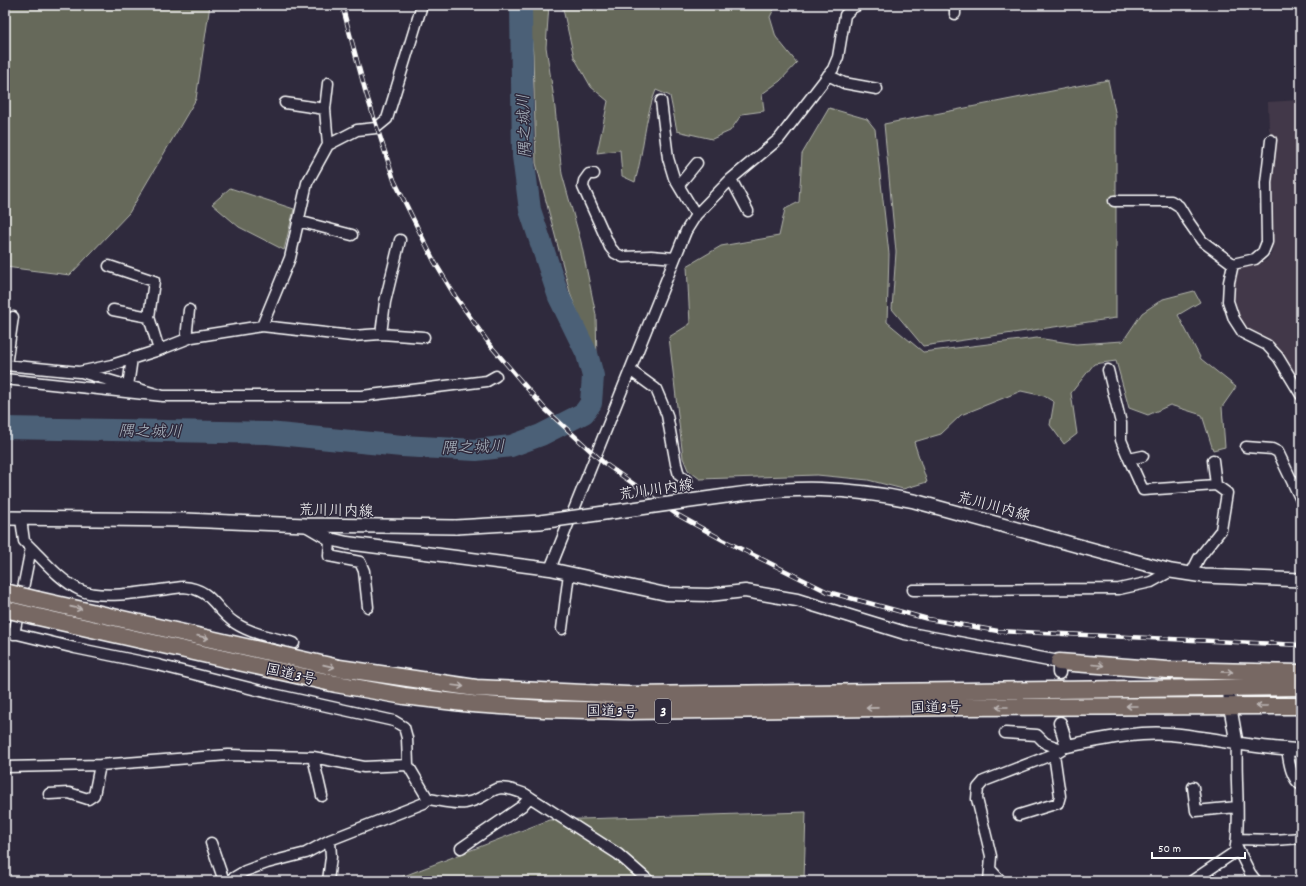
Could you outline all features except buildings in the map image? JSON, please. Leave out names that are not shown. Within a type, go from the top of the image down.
[{"type":"highway","name":"国道3号","points":[[5,592],[339,668],[476,688],[628,695],[1301,687]]},
{"type":"highway","name":"国道3号","points":[[5,609],[336,684],[404,696],[472,704],[544,709],[628,711],[961,707],[1301,706]]},
{"type":"highway","points":[[1059,667],[1301,673]]},
{"type":"main road","name":"荒川川内線","points":[[5,518],[185,520],[306,525],[456,527],[540,522],[756,491],[823,488],[882,494],[914,501],[1171,571],[1248,579],[1301,580]]},
{"type":"street","points":[[262,326],[290,258],[306,183],[328,145],[357,130],[376,128],[387,118],[422,5]]},
{"type":"street","points":[[550,569],[686,231],[696,215],[731,179],[779,139],[828,75],[838,57],[845,15],[852,8],[858,5]]},
{"type":"street","points":[[828,75],[844,83],[877,90]]},
{"type":"street","points":[[328,83],[325,110],[328,145]]},
{"type":"street","points":[[661,101],[668,158],[674,178],[696,215]]},
{"type":"street","points":[[286,103],[325,110]]},
{"type":"street","points":[[1114,201],[1171,201],[1179,206],[1202,241],[1233,264],[1255,259],[1263,252],[1267,242],[1266,183],[1271,140]]},
{"type":"street","points":[[678,185],[698,164]]},
{"type":"street","points":[[594,174],[590,174],[584,181],[583,187],[610,247],[615,253],[623,257],[651,256],[675,258]]},
{"type":"street","points":[[731,179],[748,211]]},
{"type":"street","points":[[298,221],[352,235]]},
{"type":"street","points":[[381,334],[385,302],[400,240]]},
{"type":"street","points":[[1233,264],[1229,282],[1228,301],[1234,319],[1243,333],[1267,345],[1278,357],[1301,395]]},
{"type":"street","points":[[109,266],[154,281],[149,317],[159,350]]},
{"type":"street","points":[[113,310],[149,317]]},
{"type":"street","points":[[186,339],[189,310]]},
{"type":"street","points":[[13,317],[5,365],[79,372],[163,396]]},
{"type":"street","points":[[79,372],[159,350],[192,336],[262,326],[352,336],[381,334],[424,337]]},
{"type":"street","points":[[128,386],[132,358]]},
{"type":"street","points":[[630,370],[656,389],[667,415],[679,475],[687,481]]},
{"type":"street","points":[[1108,370],[1121,423],[1121,440],[1143,490],[1216,485],[1227,493],[1221,530],[1199,558],[1192,574]]},
{"type":"street","points":[[5,379],[163,396],[362,396],[487,382],[496,376]]},
{"type":"street","points":[[1246,447],[1272,449],[1278,452],[1301,500]]},
{"type":"street","points":[[1129,459],[1143,456]]},
{"type":"street","points":[[1213,460],[1216,485]]},
{"type":"street","points":[[21,519],[24,541],[65,580],[80,591],[93,594],[112,595],[183,587],[194,588],[203,591],[234,622],[251,631],[294,643]]},
{"type":"street","points":[[306,525],[330,539],[347,543],[550,569],[666,594],[709,595],[745,591],[797,600],[905,633],[1059,667]]},
{"type":"street","points":[[330,539],[329,556],[360,562],[364,571],[368,607]]},
{"type":"street","points":[[31,548],[9,632],[158,665],[273,694],[394,721],[404,727],[407,738],[408,765],[428,799]]},
{"type":"street","points":[[913,590],[1119,589],[1151,582],[1171,571]]},
{"type":"street","points":[[562,629],[569,573]]},
{"type":"street","points":[[1194,880],[1235,852],[1237,807],[1235,774],[1237,745],[1230,706],[1229,687]]},
{"type":"street","points":[[1019,815],[1058,803],[1060,796],[1060,723]]},
{"type":"street","points":[[1005,733],[1037,735],[1045,743],[1060,750]]},
{"type":"street","points":[[989,881],[991,856],[977,799],[978,788],[984,781],[1060,750],[1126,736],[1169,734],[1237,745],[1301,750]]},
{"type":"street","points":[[1287,750],[1290,766],[1297,783],[1301,785]]},
{"type":"street","points":[[5,767],[100,765],[228,755],[313,757],[364,766],[408,765]]},
{"type":"street","points":[[313,757],[322,796]]},
{"type":"street","points":[[49,794],[69,793],[88,799],[94,795],[100,765]]},
{"type":"street","points":[[428,799],[464,804],[480,798],[497,787],[510,788],[530,797],[618,854],[649,881]]},
{"type":"street","points":[[1193,787],[1196,812],[1237,807]]},
{"type":"street","points":[[461,848],[522,806],[530,797]]},
{"type":"street","points":[[228,881],[245,871],[267,863],[306,853],[330,840],[424,803],[428,799]]},
{"type":"street","points":[[1236,842],[1301,838]]},
{"type":"street","points":[[328,881],[332,857],[330,840]]},
{"type":"street","points":[[1236,842],[1250,873],[1256,881]]},
{"type":"street","points":[[211,843],[224,881]]},
{"type":"street","points":[[991,870],[1001,881]]},
{"type":"shaded area","points":[[1301,100],[1301,386],[1284,356],[1267,340],[1248,330],[1240,319],[1233,293],[1237,270],[1245,266],[1259,264],[1267,260],[1272,252],[1272,185],[1276,139],[1273,139],[1269,129],[1268,102]]},
{"type":"green space","points":[[5,5],[210,5],[196,99],[129,213],[70,275],[5,267]]},
{"type":"green space","points":[[528,5],[549,5],[546,47],[554,99],[562,174],[581,242],[596,315],[597,360],[571,296],[536,163],[533,54]]},
{"type":"green space","points":[[562,5],[776,5],[770,17],[776,37],[797,63],[780,81],[762,94],[764,111],[742,114],[730,131],[712,139],[677,131],[670,96],[656,90],[646,124],[635,182],[622,176],[620,150],[597,153],[608,101],[591,87],[574,57]]},
{"type":"green space","points":[[1108,80],[1116,116],[1116,318],[923,346],[892,309],[896,252],[884,124]]},
{"type":"green space","points":[[829,108],[867,119],[875,129],[889,254],[887,322],[923,352],[1037,338],[1076,344],[1123,341],[1142,313],[1163,299],[1194,291],[1200,302],[1178,315],[1201,359],[1236,387],[1222,407],[1225,447],[1213,450],[1202,415],[1170,405],[1148,415],[1129,408],[1116,361],[1094,364],[1071,393],[1077,434],[1064,444],[1050,425],[1054,402],[1044,396],[1021,391],[961,415],[941,434],[914,442],[927,482],[903,489],[868,480],[817,475],[700,479],[688,470],[683,458],[669,337],[690,324],[687,266],[721,246],[779,236],[785,209],[799,202],[802,154]]},
{"type":"green space","points":[[230,188],[294,209],[284,250],[239,227],[212,204]]},
{"type":"green space","points":[[806,812],[804,881],[391,881],[549,820]]},
{"type":"waterway","name":"隅之城川","points":[[5,428],[268,433],[402,446],[476,450],[511,446],[541,435],[584,413],[591,403],[593,376],[587,354],[559,297],[530,210],[523,156],[521,5]]},
{"type":"tunnel","points":[[1059,673],[1060,723]]},
{"type":"railway","points":[[342,5],[365,90],[394,180],[434,261],[455,296],[490,345],[545,409],[604,463],[676,514],[723,540],[828,592],[928,619],[998,631],[1301,645]]}]
